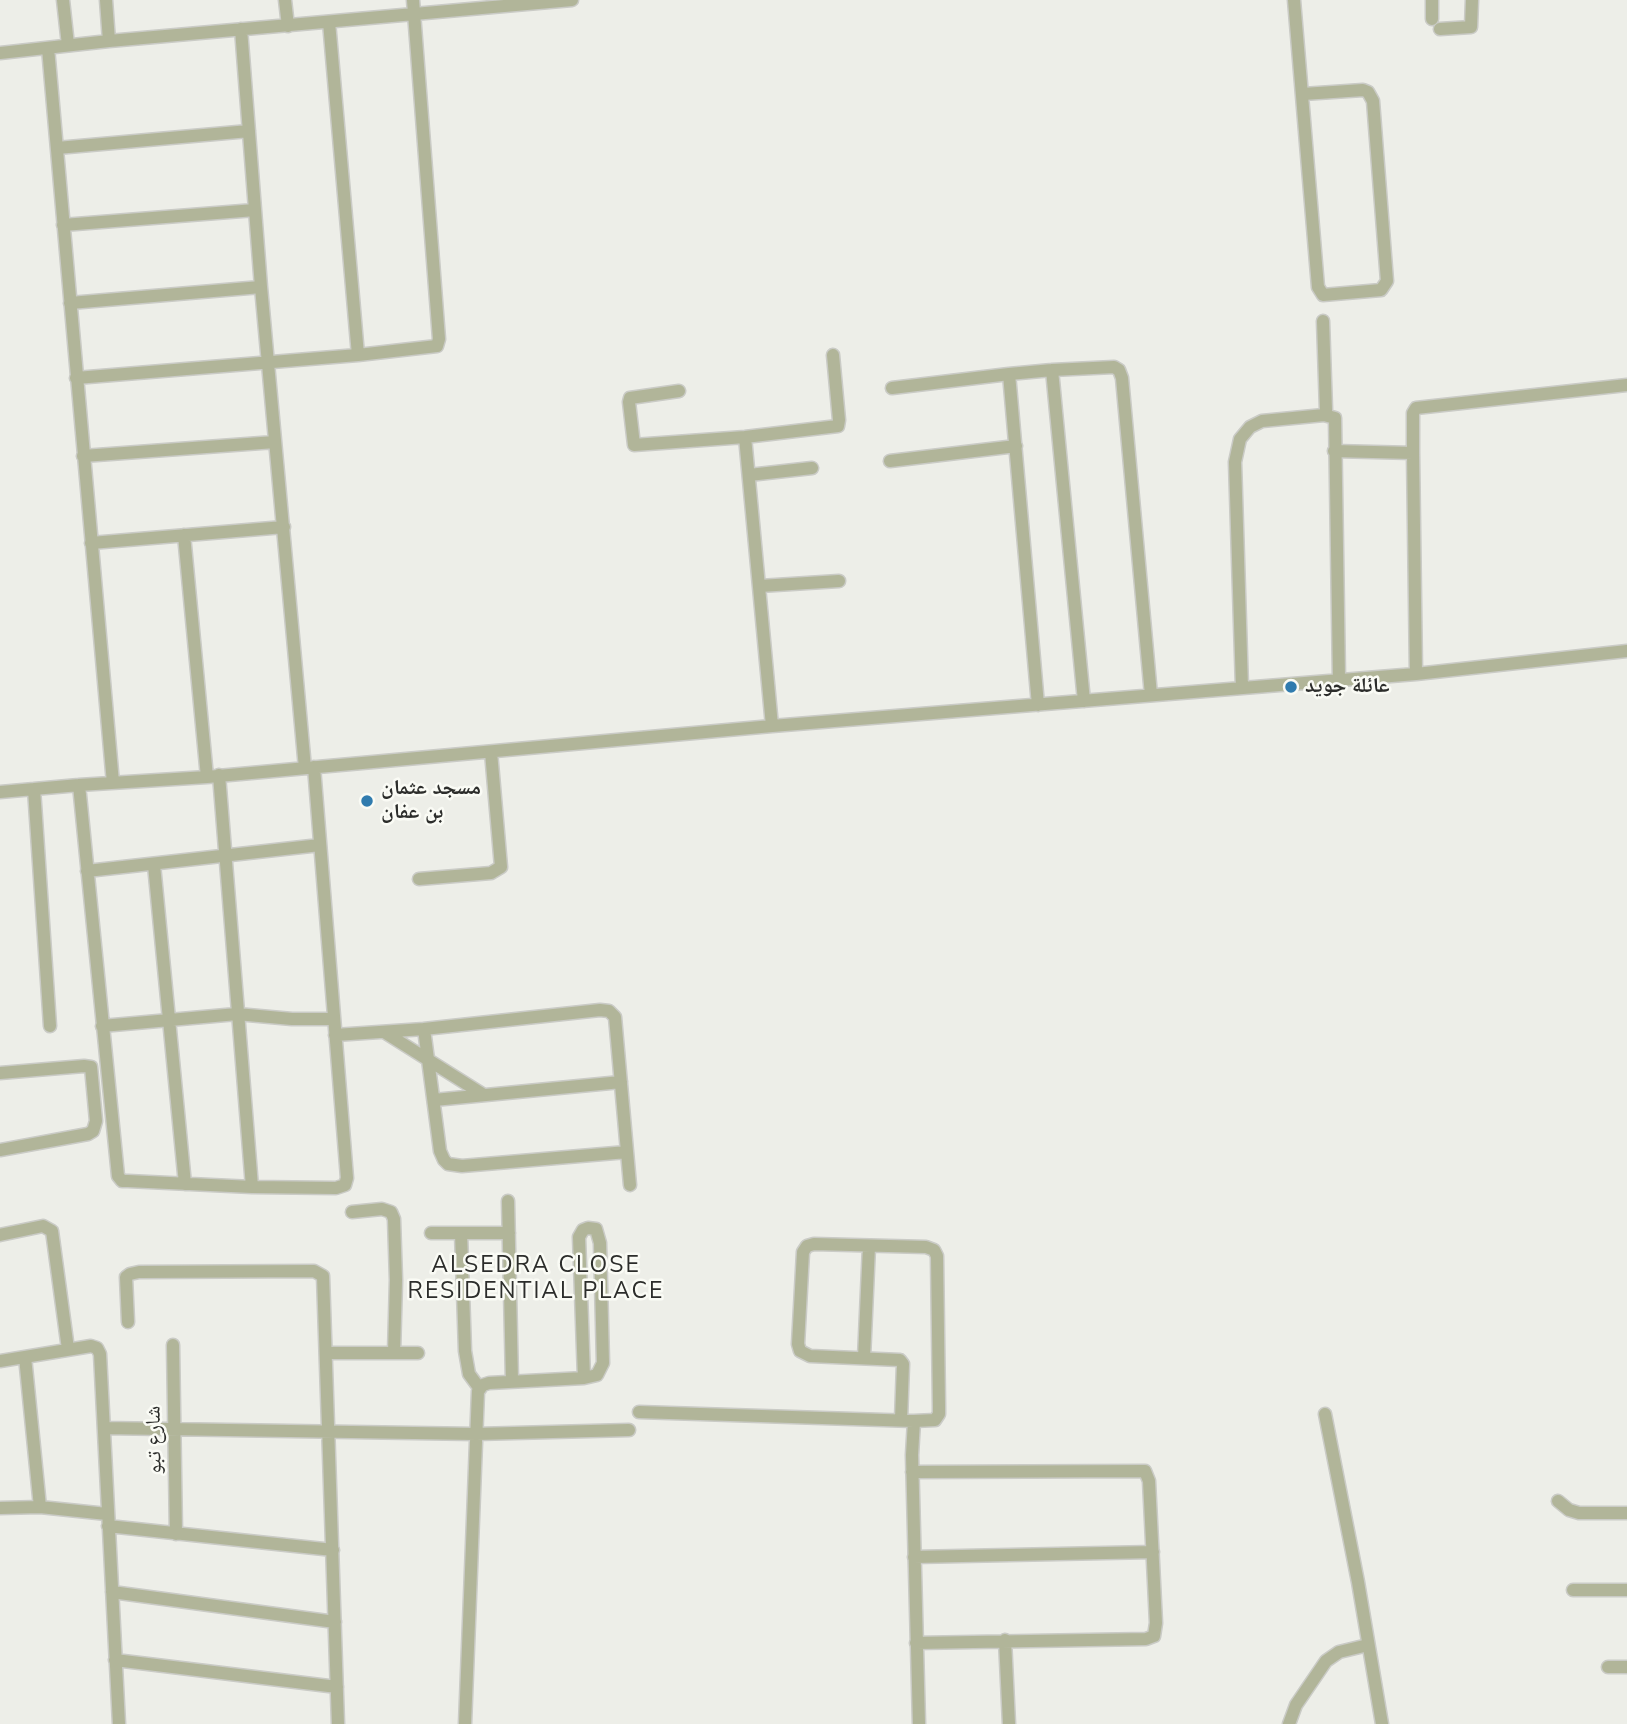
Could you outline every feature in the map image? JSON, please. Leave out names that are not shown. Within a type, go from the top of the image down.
[{"type":"street","points":[[63,0],[68,45]]},
{"type":"street","points":[[106,0],[109,41]]},
{"type":"street","points":[[285,0],[288,26]]},
{"type":"street","points":[[76,378],[433,348],[439,343],[413,0]]},
{"type":"street","points":[[0,53],[572,0]]},
{"type":"street","points":[[1294,0],[1320,292],[1323,295],[1381,290],[1387,281],[1373,101],[1368,92],[1363,90],[1303,94]]},
{"type":"street","points":[[1432,0],[1436,24],[1471,27],[1472,0]]},
{"type":"street","points":[[328,22],[358,355]]},
{"type":"street","points":[[79,785],[117,1176],[122,1181],[252,1187],[337,1188],[345,1185],[347,1178],[320,845],[267,361],[241,29]]},
{"type":"street","points":[[48,48],[113,783]]},
{"type":"street","points":[[57,148],[249,131]]},
{"type":"street","points":[[63,225],[255,210]]},
{"type":"street","points":[[70,303],[261,287]]},
{"type":"street","points":[[1323,321],[1324,415]]},
{"type":"street","points":[[679,391],[630,398],[634,445],[746,437],[838,426],[833,355]]},
{"type":"street","points":[[891,388],[1052,370],[1114,367],[1119,370],[1122,378],[1151,695]]},
{"type":"street","points":[[1052,370],[1084,701]]},
{"type":"street","points":[[1009,374],[1038,705]]},
{"type":"street","points":[[1416,674],[1413,412],[1420,406],[1627,384]]},
{"type":"street","points":[[1242,688],[1235,462],[1240,439],[1250,427],[1262,421],[1324,415],[1335,418],[1339,680]]},
{"type":"street","points":[[746,437],[772,726]]},
{"type":"street","points":[[83,456],[275,442]]},
{"type":"street","points":[[890,461],[1016,446]]},
{"type":"street","points":[[1334,451],[1413,453]]},
{"type":"street","points":[[749,475],[812,468]]},
{"type":"street","points":[[91,542],[284,527]]},
{"type":"street","points":[[184,535],[224,857],[252,1187]]},
{"type":"street","points":[[760,586],[839,581]]},
{"type":"street","points":[[0,792],[1416,674],[1627,651]]},
{"type":"street","points":[[419,879],[491,873],[502,867],[491,752]]},
{"type":"street","points":[[34,789],[50,1026]]},
{"type":"street","points":[[87,871],[320,845]]},
{"type":"street","points":[[154,865],[185,1184]]},
{"type":"street","points":[[335,1035],[609,1011],[615,1017],[630,1185]]},
{"type":"street","points":[[102,1026],[237,1014],[292,1019],[334,1019]]},
{"type":"street","points":[[425,1029],[441,1156],[444,1160],[454,1166],[627,1152]]},
{"type":"street","points":[[384,1032],[484,1095]]},
{"type":"street","points":[[0,1073],[90,1067],[96,1121],[93,1131],[88,1134],[0,1150]]},
{"type":"street","points":[[434,1100],[621,1082]]},
{"type":"street","points":[[508,1201],[512,1381]]},
{"type":"street","points":[[352,1212],[382,1209],[391,1212],[394,1219],[394,1353]]},
{"type":"street","points":[[0,1235],[43,1226],[52,1231],[68,1349]]},
{"type":"street","points":[[480,1389],[489,1383],[584,1378],[597,1375],[603,1363],[600,1243],[596,1229],[588,1228],[583,1230],[579,1237],[584,1378]]},
{"type":"street","points":[[431,1233],[509,1233]]},
{"type":"street","points":[[461,1233],[465,1351],[469,1374],[480,1389],[465,1724]]},
{"type":"street","points":[[639,1412],[907,1420],[933,1420],[939,1414],[936,1253],[926,1247],[807,1246],[803,1252],[798,1344],[802,1353],[810,1356],[898,1360],[902,1363],[907,1420],[912,1472],[919,1724]]},
{"type":"street","points":[[863,1358],[869,1246]]},
{"type":"street","points":[[128,1322],[126,1277],[130,1274],[314,1271],[323,1276],[338,1724]]},
{"type":"street","name":"شارع تبو","points":[[173,1345],[176,1534]]},
{"type":"street","points":[[0,1361],[91,1346],[97,1348],[100,1354],[120,1724]]},
{"type":"street","points":[[326,1353],[418,1353]]},
{"type":"street","points":[[25,1357],[40,1507]]},
{"type":"street","points":[[1325,1414],[1359,1582],[1382,1724]]},
{"type":"street","points":[[104,1428],[476,1434],[629,1430]]},
{"type":"street","points":[[912,1472],[1145,1471],[1149,1477],[1156,1629],[1152,1637],[1116,1640],[916,1643]]},
{"type":"street","points":[[1558,1501],[1578,1513],[1627,1513]]},
{"type":"street","points":[[0,1507],[40,1507],[176,1534],[332,1550]]},
{"type":"street","points":[[914,1557],[1153,1552]]},
{"type":"street","points":[[1573,1590],[1627,1590]]},
{"type":"street","points":[[111,1592],[335,1622]]},
{"type":"street","points":[[1005,1640],[1009,1724]]},
{"type":"street","points":[[1289,1724],[1296,1705],[1326,1661],[1347,1649],[1368,1645]]},
{"type":"street","points":[[116,1660],[337,1687]]},
{"type":"street","points":[[1608,1667],[1627,1667]]},
{"type":"place","name":"عائلة جويد","points":[[1291,687]]},
{"type":"place","name":"مسجد عثمان بن عفان","points":[[367,801]]},
{"type":"district","name":"ALSEDRA CLOSE RESIDENTIAL PLACE","points":[[536,1279]]}]
